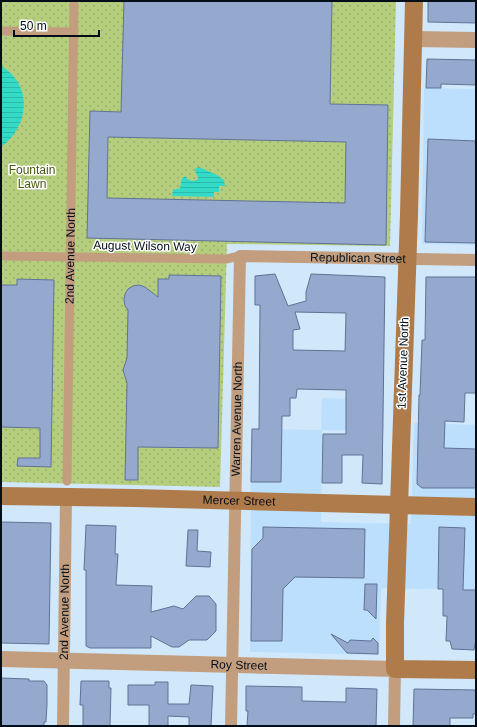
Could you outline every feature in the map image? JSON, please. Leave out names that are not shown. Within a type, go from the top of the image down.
[{"type":"main road","name":"1st Avenue North","points":[[395,669],[414,1]]},
{"type":"main road","name":"Mercer Street","points":[[1,496],[67,489],[235,500],[476,506]]},
{"type":"main road","name":"Roy Street","points":[[395,669],[476,670]]},
{"type":"street","name":"2nd Avenue North","points":[[63,726],[74,1]]},
{"type":"street","points":[[1,31],[74,32]]},
{"type":"street","points":[[413,39],[476,40]]},
{"type":"street","name":"August Wilson Way","points":[[1,256],[226,259],[240,256]]},
{"type":"street","name":"Republican Street","points":[[240,256],[476,260]]},
{"type":"street","name":"Warren Avenue North","points":[[231,726],[240,256]]},
{"type":"street","name":"Roy Street","points":[[1,658],[395,669]]},
{"type":"street","name":"1st Avenue North","points":[[394,726],[395,669]]},
{"type":"shaded area","points":[[1,66],[12,74],[19,84],[23,95],[24,106],[22,118],[17,129],[10,139],[1,147]]},
{"type":"shaded area","points":[[424,88],[476,89],[476,245],[422,244]]},
{"type":"shaded area","points":[[199,167],[217,175],[224,180],[225,186],[219,186],[219,192],[214,192],[214,197],[172,196],[173,190],[180,188],[182,178],[186,176],[187,179],[192,181],[197,180],[198,177],[195,169]]},
{"type":"shaded area","points":[[322,398],[384,400],[384,431],[322,430],[321,522],[411,524],[414,423],[476,425],[476,590],[381,588],[379,655],[250,652],[251,429],[321,430]]},
{"type":"green space","name":"Fountain Lawn","points":[[1,1],[396,1],[390,246],[227,244],[220,487],[1,482]]},
{"type":"building","points":[[124,1],[332,1],[330,104],[388,105],[386,245],[87,238],[90,111],[121,112]],"holes":[[[108,137],[346,142],[345,203],[107,198]]]},
{"type":"building","points":[[428,1],[476,1],[476,23],[428,22]]},
{"type":"building","points":[[427,59],[476,60],[476,85],[441,84],[441,88],[426,88]]},
{"type":"building","points":[[428,139],[476,141],[476,243],[425,242]]},
{"type":"building","points":[[275,274],[288,306],[306,301],[306,292],[311,274],[385,277],[382,484],[362,483],[363,455],[342,455],[342,483],[322,483],[323,434],[346,434],[346,390],[297,389],[296,398],[290,398],[290,416],[282,416],[281,482],[251,482],[252,429],[259,429],[260,305],[255,305],[255,276]],"holes":[[[295,312],[346,313],[345,351],[293,350],[293,330],[300,329]]]},
{"type":"building","points":[[169,275],[221,276],[218,448],[138,447],[138,480],[125,480],[127,383],[123,370],[127,358],[128,310],[125,306],[125,294],[128,289],[139,285],[145,287],[158,297],[158,279],[169,279]]},
{"type":"building","points":[[426,277],[476,277],[476,393],[465,393],[464,422],[445,421],[444,448],[476,449],[476,488],[422,488],[417,484],[419,395],[422,340],[425,340]]},
{"type":"building","points":[[17,279],[54,280],[51,467],[17,466],[18,458],[40,458],[40,428],[1,427],[1,285],[17,285]]},
{"type":"building","points":[[1,522],[51,523],[49,644],[1,643]]},
{"type":"building","points":[[86,525],[116,526],[115,554],[118,554],[116,585],[152,586],[151,612],[174,606],[183,609],[196,596],[209,596],[216,604],[216,631],[207,640],[189,640],[179,647],[172,647],[151,636],[151,648],[90,648],[86,646],[86,570],[84,570]]},
{"type":"building","points":[[263,527],[365,529],[364,578],[295,577],[283,589],[282,641],[251,641],[252,549],[263,538]]},
{"type":"building","points":[[439,527],[465,528],[463,590],[476,590],[476,638],[474,650],[452,649],[450,641],[446,641],[447,616],[443,616],[443,589],[438,589]]},
{"type":"building","points":[[188,530],[198,530],[197,551],[211,552],[210,567],[186,566]]},
{"type":"building","points":[[365,584],[377,584],[376,619],[367,610],[364,610]]},
{"type":"building","points":[[331,634],[348,643],[350,640],[371,641],[373,638],[378,643],[378,654],[347,653]]},
{"type":"building","points":[[1,678],[44,681],[47,685],[47,704],[46,722],[44,722],[44,726],[1,726]]},
{"type":"building","points":[[81,681],[109,681],[109,688],[111,688],[110,726],[83,726],[83,705],[80,705]]},
{"type":"building","points":[[155,682],[168,682],[168,704],[189,704],[191,685],[213,686],[211,726],[189,726],[189,717],[168,716],[168,726],[149,726],[149,705],[128,705],[128,685],[155,685]]},
{"type":"building","points":[[246,686],[302,687],[302,701],[346,702],[346,688],[377,689],[376,726],[247,726],[248,711],[246,711]]},
{"type":"building","points":[[414,689],[476,690],[476,714],[473,714],[473,718],[450,718],[450,726],[413,726]]}]
